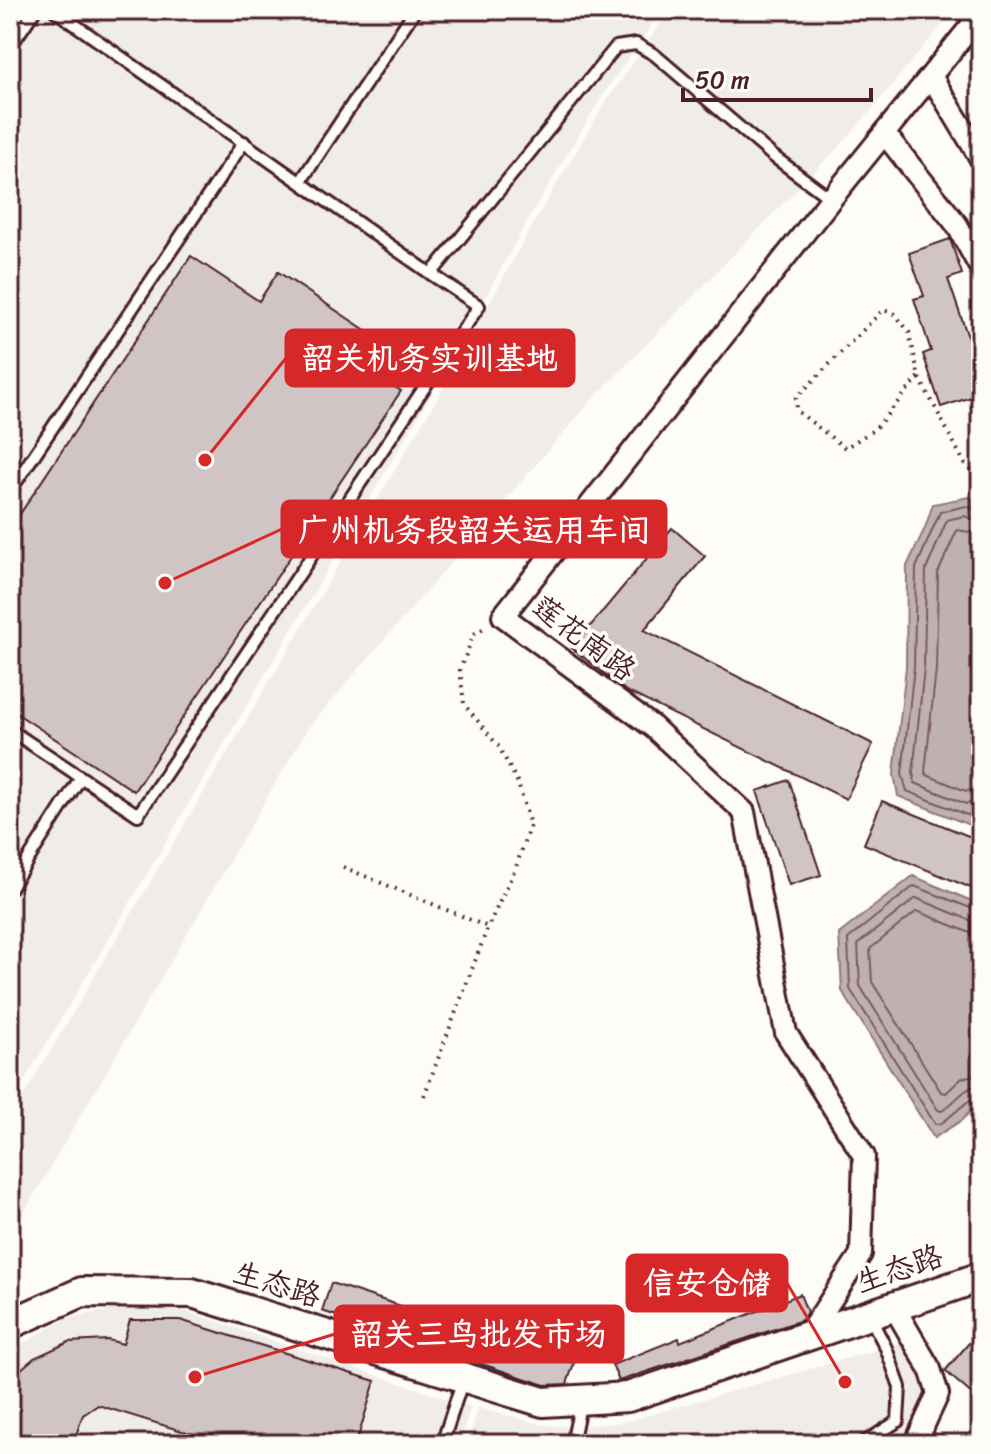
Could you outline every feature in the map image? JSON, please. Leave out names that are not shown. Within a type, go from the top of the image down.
[{"type":"street","name":"莲花南路","points":[[808,1335],[861,1254],[864,1156],[786,1033],[744,812],[653,727],[503,616],[831,199],[981,14]]},
{"type":"street","points":[[931,76],[981,159]]},
{"type":"street","points":[[885,134],[957,225],[981,269]]},
{"type":"street","name":"生态路","points":[[10,1324],[82,1292],[192,1293],[543,1402],[628,1397],[981,1277]]},
{"type":"street","points":[[881,1311],[930,1369],[938,1394],[915,1444]]},
{"type":"lane","points":[[10,47],[35,10]]},
{"type":"lane","points":[[10,730],[138,815],[479,306],[54,10]]},
{"type":"lane","points":[[301,181],[415,10]]},
{"type":"lane","points":[[431,274],[616,47],[636,44],[655,55],[773,156],[831,199]]},
{"type":"lane","points":[[10,491],[244,142]]},
{"type":"lane","points":[[10,888],[81,777]]},
{"type":"lane","points":[[862,1444],[898,1421],[900,1387],[886,1348],[881,1311]]},
{"type":"lane","points":[[442,1444],[463,1377]]},
{"type":"lane","points":[[572,1444],[581,1399]]},
{"type":"path","points":[[919,377],[875,429],[845,448],[797,411],[796,398],[883,310],[895,314],[909,332],[919,377],[965,464],[981,481]]},
{"type":"path","points":[[424,1096],[530,825],[518,783],[499,747],[464,704],[460,670],[474,634],[503,616]]},
{"type":"path","points":[[343,867],[488,927]]},
{"type":"shaded area","points":[[10,10],[662,10],[602,96],[529,218],[429,398],[10,1105]]},
{"type":"shaded area","points":[[670,10],[954,10],[853,132],[591,401],[307,729],[10,1236],[10,1119],[437,399],[534,222],[607,100]]},
{"type":"shaded area","points":[[120,1308],[182,1310],[471,1407],[459,1444],[10,1444],[10,1351],[65,1319]]},
{"type":"shaded area","points":[[907,1341],[922,1370],[929,1394],[907,1444],[467,1444],[478,1408],[544,1425],[575,1427],[625,1422]]},
{"type":"water","points":[[969,497],[981,506],[981,816],[972,826],[898,796],[894,774],[906,667],[907,566],[933,504]]},
{"type":"water","points":[[913,876],[981,905],[981,1100],[962,1120],[934,1138],[842,991],[839,934]]},
{"type":"building","points":[[950,239],[962,274],[948,279],[981,375],[981,394],[941,407],[923,354],[931,351],[914,299],[924,296],[909,253]]},
{"type":"building","points":[[191,256],[259,301],[278,272],[376,337],[359,363],[401,391],[134,791],[10,709],[10,529]]},
{"type":"building","points":[[672,528],[705,556],[644,630],[873,744],[846,799],[626,691],[572,648]]},
{"type":"building","points":[[789,780],[821,875],[789,885],[757,791]]},
{"type":"building","points":[[882,801],[981,841],[981,892],[864,844]]},
{"type":"building","points":[[331,1283],[574,1363],[567,1384],[545,1385],[322,1311]]},
{"type":"building","points":[[800,1294],[807,1312],[802,1320],[619,1381],[612,1365],[679,1338],[680,1342]]},
{"type":"building","points":[[130,1320],[180,1320],[375,1381],[356,1444],[260,1444],[240,1437],[238,1444],[224,1444],[98,1405],[83,1415],[73,1444],[10,1444],[10,1400],[20,1370],[34,1358],[69,1342],[108,1340],[123,1344]]},
{"type":"building","points":[[981,1329],[981,1402],[945,1371]]},
{"type":"place","name":"韶关机务实训基地","points":[[205,460]]},
{"type":"place","name":"广州机务段韶关运用车间","points":[[165,583]]},
{"type":"place","name":"韶关三鸟批发市场","points":[[195,1377]]},
{"type":"place","name":"信安仓储","points":[[845,1382]]}]
